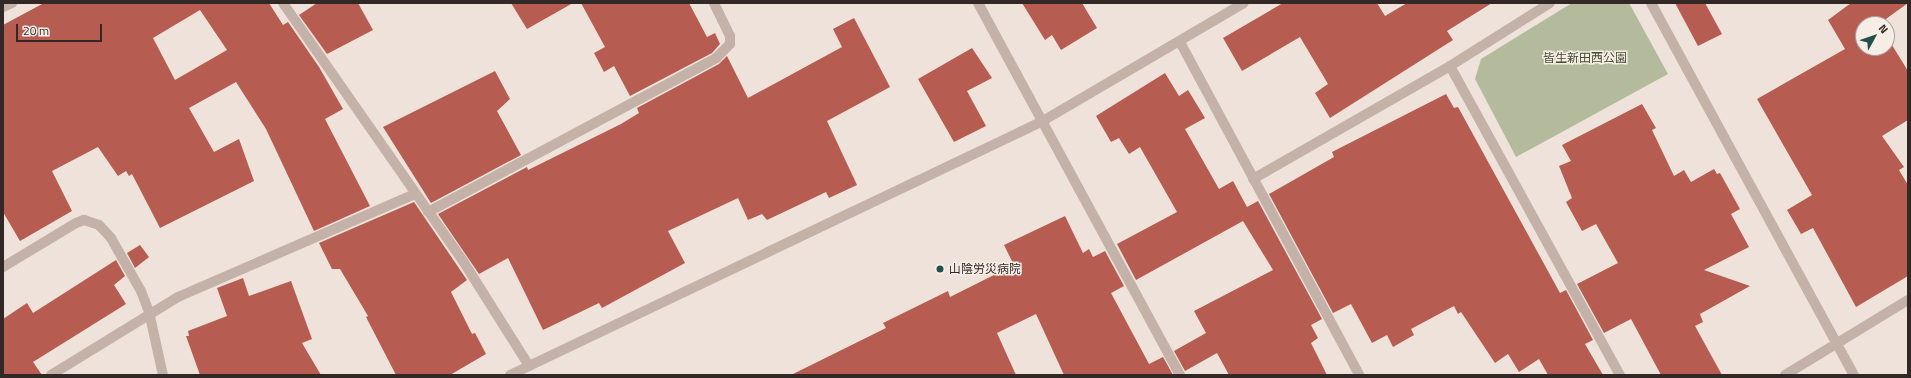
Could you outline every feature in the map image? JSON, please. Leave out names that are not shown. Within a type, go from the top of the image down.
[{"type":"street","points":[[3,7],[12,3]]},
{"type":"street","points":[[283,3],[463,261],[529,366]]},
{"type":"street","points":[[428,212],[716,58],[730,44],[730,36],[714,3]]},
{"type":"street","points":[[978,3],[1041,122],[1180,375]]},
{"type":"street","points":[[510,375],[1041,122],[1180,42],[1244,3]]},
{"type":"street","points":[[1253,179],[1450,66],[1550,3]]},
{"type":"street","points":[[1651,3],[1854,375]]},
{"type":"street","points":[[1180,42],[1359,375]]},
{"type":"street","points":[[1450,66],[1620,375]]},
{"type":"street","points":[[51,375],[149,312],[270,255],[415,194]]},
{"type":"street","points":[[3,268],[76,223],[92,222],[100,225],[111,238],[149,312],[163,375]]},
{"type":"street","points":[[1784,375],[1908,300]]},
{"type":"green space","name":"皆生新田西公園","points":[[1572,3],[1629,3],[1668,74],[1516,157],[1475,79],[1481,59]]},
{"type":"building","points":[[44,3],[269,3],[283,25],[288,22],[319,67],[343,109],[325,119],[370,206],[314,231],[266,129],[236,82],[189,108],[214,152],[239,139],[254,181],[160,228],[132,174],[129,176],[126,171],[118,176],[98,147],[52,171],[72,211],[20,241],[3,212],[3,25]],"holes":[[[200,10],[227,50],[175,80],[153,38]]]},
{"type":"building","points":[[317,3],[358,3],[373,30],[327,54],[299,15]]},
{"type":"building","points":[[511,3],[573,3],[527,29]]},
{"type":"building","points":[[581,3],[689,3],[707,37],[715,33],[720,44],[712,53],[630,96],[614,66],[604,72],[594,53],[605,47]]},
{"type":"building","points":[[1022,3],[1082,3],[1097,28],[1061,50],[1052,35],[1045,40]]},
{"type":"building","points":[[1283,3],[1377,3],[1385,16],[1407,3],[1492,3],[1447,31],[1453,40],[1330,118],[1315,93],[1328,84],[1300,37],[1242,71],[1223,38]]},
{"type":"building","points":[[1675,3],[1705,3],[1722,34],[1698,46]]},
{"type":"building","points":[[1851,3],[1908,3],[1890,16],[1855,16],[1855,56],[1895,56],[1895,50],[1908,71],[1908,120],[1882,136],[1904,167],[1899,170],[1908,185],[1908,276],[1856,307],[1813,228],[1801,234],[1787,210],[1812,195],[1757,99],[1845,49],[1828,20]]},
{"type":"building","points":[[854,18],[890,87],[827,121],[857,185],[829,198],[826,192],[767,220],[762,214],[748,220],[738,198],[668,231],[685,263],[602,308],[599,303],[543,330],[508,258],[479,274],[438,214],[527,167],[528,170],[621,124],[639,113],[637,108],[719,64],[727,56],[748,98],[842,47],[833,29]]},
{"type":"building","points":[[972,48],[992,78],[967,91],[986,126],[954,142],[918,79]]},
{"type":"building","points":[[495,71],[510,99],[497,111],[521,155],[431,203],[383,127]]},
{"type":"building","points":[[1165,73],[1179,96],[1188,90],[1205,118],[1185,129],[1219,189],[1233,181],[1247,207],[1258,201],[1322,319],[1311,325],[1318,338],[1311,343],[1327,375],[1229,375],[1217,353],[1185,371],[1174,351],[1206,333],[1194,311],[1273,270],[1243,221],[1136,280],[1117,244],[1177,212],[1140,147],[1129,154],[1119,138],[1111,142],[1096,116]]},
{"type":"building","points":[[1446,94],[1454,108],[1458,107],[1560,293],[1566,290],[1593,340],[1585,344],[1603,375],[1548,375],[1539,359],[1519,372],[1508,354],[1495,363],[1461,312],[1458,314],[1454,306],[1411,329],[1414,335],[1393,347],[1387,335],[1372,343],[1351,304],[1333,313],[1269,194],[1334,157],[1332,152]]},
{"type":"building","points":[[1642,104],[1656,128],[1652,130],[1674,176],[1684,170],[1691,182],[1714,169],[1717,174],[1720,173],[1740,209],[1731,214],[1749,247],[1704,270],[1750,286],[1700,314],[1703,322],[1695,326],[1722,375],[1661,375],[1631,319],[1604,333],[1577,284],[1618,263],[1596,224],[1582,231],[1566,202],[1572,198],[1559,166],[1571,161],[1562,145]]},
{"type":"building","points":[[414,202],[467,280],[451,292],[472,334],[475,333],[486,354],[450,375],[396,375],[366,317],[368,316],[340,269],[332,269],[319,243]]},
{"type":"building","points":[[1065,216],[1083,253],[1089,249],[1093,257],[1105,251],[1124,286],[1111,293],[1149,364],[1163,357],[1173,375],[1064,375],[1036,314],[997,333],[1016,375],[791,375],[886,328],[883,323],[948,291],[950,297],[1014,265],[1004,245]]},
{"type":"building","points":[[140,245],[149,257],[135,268],[127,253]]},
{"type":"building","points":[[116,260],[125,276],[114,285],[126,304],[33,362],[42,375],[3,375],[3,319],[27,303],[33,313]]},
{"type":"building","points":[[243,278],[249,296],[291,281],[312,339],[302,343],[321,375],[200,375],[186,336],[189,336],[188,331],[227,316],[217,288]]},
{"type":"place","name":"山陰労災病院","points":[[940,269]]}]
